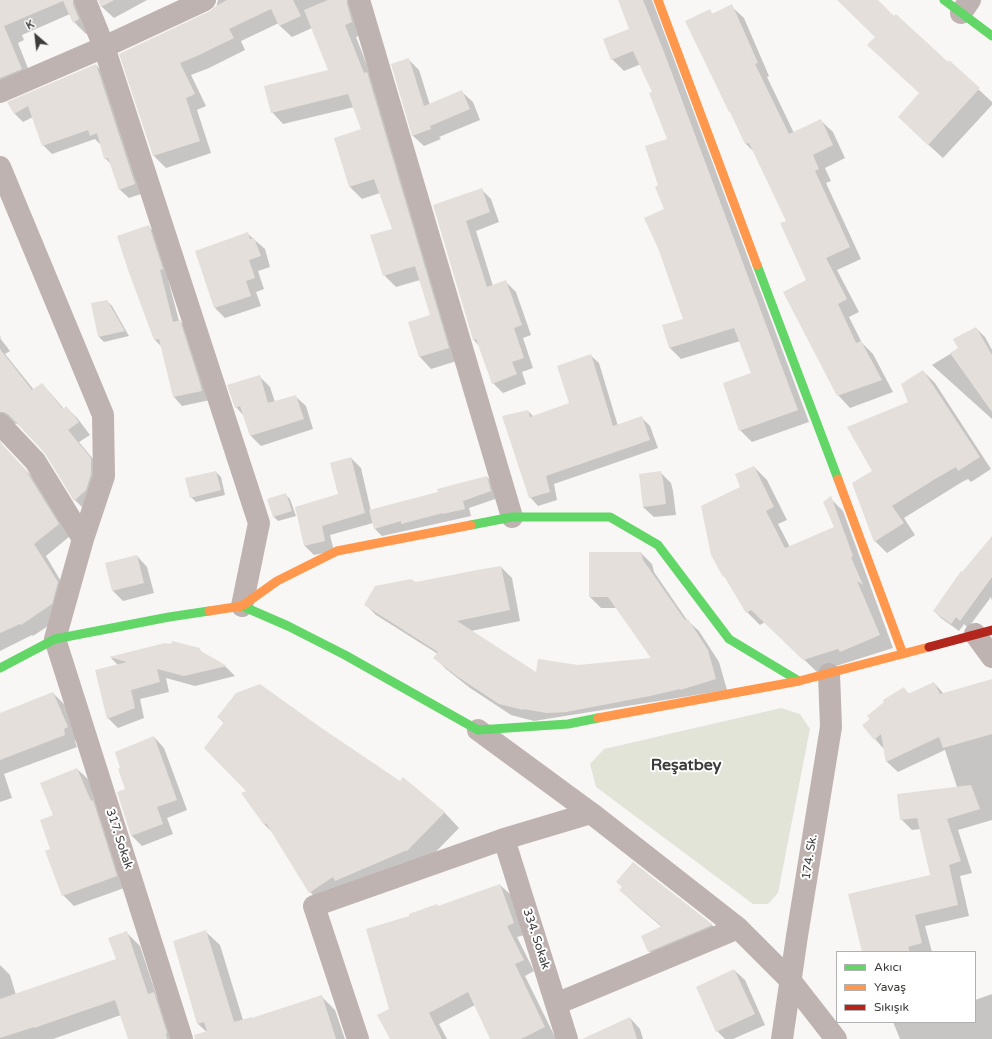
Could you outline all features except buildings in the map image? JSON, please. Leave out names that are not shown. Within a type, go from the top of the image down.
[{"type":"main road","points":[[658,0],[903,654]]},
{"type":"main road","points":[[958,4],[992,36]]},
{"type":"main road","points":[[0,668],[55,639],[169,617],[242,606],[277,581],[337,551],[512,517],[610,517],[658,545],[729,639],[799,681]]},
{"type":"main road","points":[[242,606],[288,626],[345,655],[478,730],[568,724],[799,681],[984,632]]},
{"type":"street","points":[[85,0],[104,46],[259,523],[242,606]]},
{"type":"street","points":[[0,92],[206,0]]},
{"type":"street","points":[[359,0],[512,517]]},
{"type":"street","points":[[0,167],[103,415],[104,476],[83,538],[55,639]]},
{"type":"street","points":[[0,424],[35,461],[83,538]]},
{"type":"street","points":[[984,632],[992,657]]},
{"type":"street","name":"317. Sokak","points":[[55,639],[182,1039]]},
{"type":"street","name":"174. Sk.","points":[[780,1038],[831,727],[829,674]]},
{"type":"street","points":[[478,730],[591,813],[738,928],[790,980],[836,1039]]},
{"type":"street","points":[[358,1039],[314,906],[504,839],[591,813]]},
{"type":"street","name":"334. Sokak","points":[[504,839],[567,1039]]},
{"type":"street","points":[[556,1004],[738,928]]},
{"type":"shaded area","points":[[781,708],[800,714],[810,729],[778,893],[768,904],[753,904],[596,787],[590,764],[604,749]]},
{"type":"traffic: fast","points":[[944,0],[992,36]]},
{"type":"traffic: fast","points":[[757,265],[838,479]]},
{"type":"traffic: fast","points":[[471,525],[512,517],[610,517],[658,545],[729,639],[799,681]]},
{"type":"traffic: fast","points":[[242,606],[288,626],[345,655],[478,730],[568,724],[598,718]]},
{"type":"traffic: fast","points":[[0,668],[55,639],[169,617],[209,611]]},
{"type":"traffic: slow","points":[[658,0],[757,265]]},
{"type":"traffic: slow","points":[[838,479],[903,654]]},
{"type":"traffic: slow","points":[[209,611],[242,606],[277,581],[337,551],[471,525]]},
{"type":"traffic: slow","points":[[598,718],[799,681],[929,647]]},
{"type":"traffic: jam","points":[[929,647],[992,630]]},
{"type":"district","name":"Reşatbey","points":[[686,766]]}]
